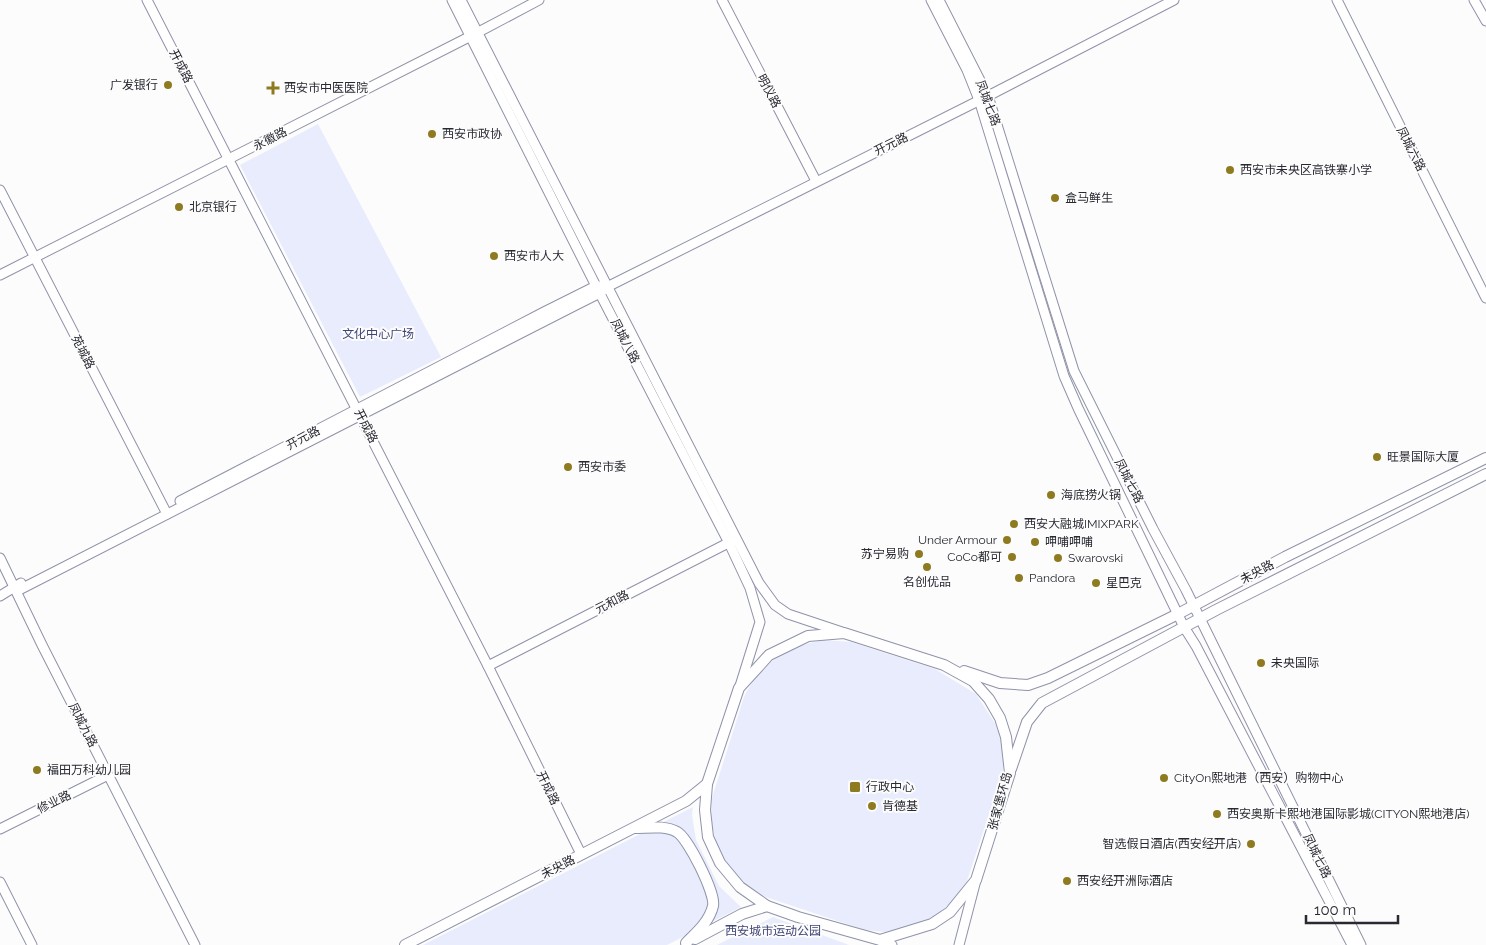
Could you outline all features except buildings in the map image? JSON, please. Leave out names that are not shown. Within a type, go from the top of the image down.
[{"type":"main road","name":"未央路","points":[[944,665],[1000,683],[1028,685],[1048,678],[1178,614],[1284,557],[1486,458]]},
{"type":"main road","name":"未央路","points":[[1010,773],[1027,722],[1042,703],[1184,627],[1486,474]]},
{"type":"main road","name":"张家堡环岛","points":[[844,633],[944,665],[973,681],[989,699],[1000,718],[1006,737],[1010,773],[976,880],[950,912],[932,924],[880,940],[798,917],[767,906],[740,887],[720,863],[708,837],[705,810],[707,784],[739,688],[769,655],[808,636],[844,633]]},
{"type":"main road","name":"未央路","points":[[405,945],[686,801],[707,784]]},
{"type":"main road","points":[[632,828],[664,828],[676,832],[686,840],[711,891],[714,905],[706,922],[685,944]]},
{"type":"main road","points":[[685,944],[742,914],[767,906]]},
{"type":"street","name":"开成路","points":[[147,0],[488,666],[581,854]]},
{"type":"street","name":"凤城八路","points":[[452,0],[474,34],[607,287],[733,541],[760,622],[739,688]]},
{"type":"street","name":"凤城八路","points":[[461,0],[474,34],[598,290],[733,541],[775,605],[788,614],[844,633]]},
{"type":"street","name":"永徽路","points":[[0,275],[539,0]]},
{"type":"street","name":"明仪路","points":[[722,0],[816,181]]},
{"type":"street","name":"凤城七路","points":[[931,0],[967,70],[979,100],[1064,376],[1078,408],[1184,627],[1196,646],[1352,945]]},
{"type":"street","name":"凤城七路","points":[[938,0],[988,96],[1074,371],[1148,520],[1193,605],[1361,945]]},
{"type":"street","name":"开元路","points":[[607,287],[988,96],[1156,4],[1174,0]]},
{"type":"street","name":"凤城六路","points":[[1337,0],[1486,298]]},
{"type":"street","points":[[1474,0],[1486,21]]},
{"type":"street","name":"苑城路","points":[[0,190],[165,512]]},
{"type":"street","points":[[598,290],[607,287]]},
{"type":"street","name":"开元路","points":[[0,596],[598,290]]},
{"type":"street","name":"元和路","points":[[488,666],[733,541]]},
{"type":"street","name":"凤城九路","points":[[0,558],[42,645],[196,945]]},
{"type":"street","name":"修业路","points":[[0,829],[108,775]]},
{"type":"street","points":[[959,945],[976,880]]},
{"type":"street","points":[[0,882],[32,945]]},
{"type":"street","points":[[880,940],[892,945]]},
{"type":"green space","name":"文化中心广场","points":[[318,124],[441,357],[360,397],[240,165]]},
{"type":"green space","points":[[824,640],[851,642],[935,669],[976,694],[998,728],[1003,750],[1003,771],[967,881],[954,900],[931,919],[899,931],[865,930],[760,895],[747,886],[728,866],[716,842],[711,814],[712,798],[744,697],[758,675],[776,658],[799,647]]},
{"type":"green space","points":[[693,807],[692,815],[696,840],[719,886],[741,907],[667,945],[423,945]]},
{"type":"green space","name":"西安城市运动公园","points":[[773,917],[849,945],[717,945]]},
{"type":"place","name":"广发银行","points":[[168,85]]},
{"type":"place","name":"西安市中医医院","points":[[273,88]]},
{"type":"place","name":"西安市政协","points":[[432,134]]},
{"type":"place","name":"西安市未央区高铁寨小学","points":[[1230,170]]},
{"type":"place","name":"盒马鲜生","points":[[1055,198]]},
{"type":"place","name":"北京银行","points":[[179,207]]},
{"type":"place","name":"西安市人大","points":[[494,256]]},
{"type":"place","name":"旺景国际大厦","points":[[1377,457]]},
{"type":"place","name":"西安市委","points":[[568,467]]},
{"type":"place","name":"海底捞火锅","points":[[1051,495]]},
{"type":"place","name":"西安大融城IMIXPARK","points":[[1014,524]]},
{"type":"place","name":"Under Armour","points":[[1007,540]]},
{"type":"place","name":"呷哺呷哺","points":[[1035,542]]},
{"type":"place","name":"苏宁易购","points":[[919,554]]},
{"type":"place","name":"CoCo都可","points":[[1012,557]]},
{"type":"place","name":"Swarovski","points":[[1058,558]]},
{"type":"place","name":"名创优品","points":[[927,567]]},
{"type":"place","name":"Pandora","points":[[1019,578]]},
{"type":"place","name":"星巴克","points":[[1096,583]]},
{"type":"place","name":"未央国际","points":[[1261,663]]},
{"type":"place","name":"福田万科幼儿园","points":[[37,770]]},
{"type":"place","name":"CityOn熙地港（西安）购物中心","points":[[1164,778]]},
{"type":"place","name":"行政中心","points":[[855,787]]},
{"type":"place","name":"肯德基","points":[[872,806]]},
{"type":"place","name":"西安奥斯卡熙地港国际影城(CITYON熙地港店)","points":[[1217,814]]},
{"type":"place","name":"智选假日酒店(西安经开店)","points":[[1251,844]]},
{"type":"place","name":"西安经开洲际酒店","points":[[1067,881]]}]
